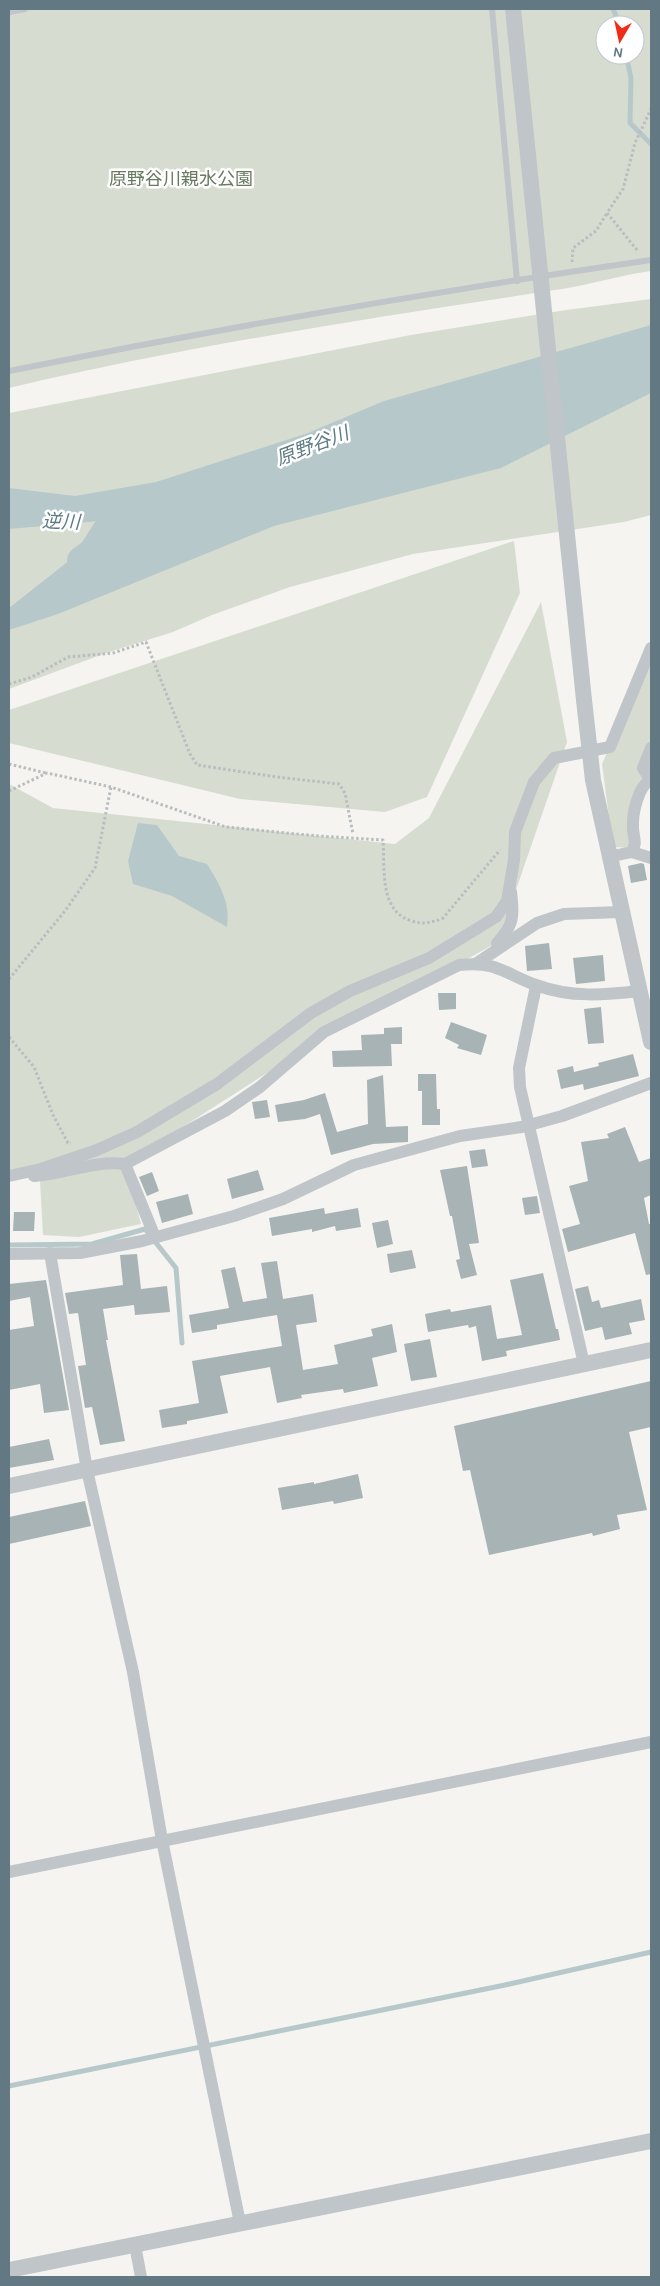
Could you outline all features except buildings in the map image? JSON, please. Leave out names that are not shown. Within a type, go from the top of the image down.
[{"type":"street","points":[[513,9],[590,753],[608,857],[651,1042]]},
{"type":"street","points":[[9,1177],[96,1150],[145,1127],[217,1084],[311,1013],[350,991],[429,958],[496,917],[506,901],[510,883],[514,860],[514,832],[534,782],[554,758],[610,748],[651,648]]},
{"type":"street","points":[[632,852],[636,844],[633,829],[634,814],[642,788],[650,779],[643,768],[651,748]]},
{"type":"street","points":[[608,857],[632,852],[651,858]]},
{"type":"street","points":[[477,963],[510,930],[514,913],[510,883]]},
{"type":"street","points":[[477,963],[537,924],[564,914],[621,912]]},
{"type":"street","points":[[9,1177],[72,1171],[107,1162],[125,1164],[224,1111],[260,1087],[324,1032],[459,965],[477,963],[495,966],[536,986],[592,996],[640,991]]},
{"type":"street","points":[[536,986],[519,1068],[520,1087],[531,1124],[584,1364]]},
{"type":"street","points":[[9,1254],[80,1253],[155,1237],[234,1216],[283,1199],[354,1165],[460,1136],[531,1124],[562,1116],[651,1083]]},
{"type":"street","points":[[125,1164],[155,1237]]},
{"type":"street","points":[[50,1253],[88,1470],[134,1672],[162,1840],[240,2223]]},
{"type":"street","points":[[9,1486],[651,1350]]},
{"type":"street","points":[[9,1872],[651,1742]]},
{"type":"street","points":[[9,2270],[651,2141]]},
{"type":"street","points":[[135,2245],[141,2277]]},
{"type":"lane","points":[[9,12],[25,9]]},
{"type":"lane","points":[[492,9],[517,281]]},
{"type":"lane","points":[[9,371],[313,314],[649,260]]},
{"type":"path","points":[[572,271],[573,248],[596,231],[622,189],[635,143],[651,109]]},
{"type":"path","points":[[607,213],[649,260]]},
{"type":"path","points":[[9,684],[32,677],[68,657],[113,652],[146,642],[190,754],[197,765],[277,778],[339,784],[345,793],[353,834]]},
{"type":"path","points":[[9,764],[111,788],[226,826],[318,836],[383,840],[386,892],[392,908],[400,917],[415,922],[430,924],[443,918],[514,832]]},
{"type":"path","points":[[9,791],[47,773]]},
{"type":"path","points":[[9,979],[65,911],[95,868],[111,788]]},
{"type":"path","points":[[9,1037],[34,1066],[53,1116],[68,1144],[76,1143]]},
{"type":"green space","name":"原野谷川親水公園","points":[[9,9],[651,9],[651,271],[562,289],[354,321],[215,345],[9,388]]},
{"type":"green space","points":[[651,299],[651,515],[624,522],[413,554],[290,587],[212,615],[173,632],[106,653],[9,689],[9,413],[411,335],[566,310]]},
{"type":"green space","points":[[514,541],[520,593],[427,797],[385,812],[240,799],[9,743],[9,710]]},
{"type":"green space","points":[[541,602],[567,742],[498,942],[301,1051],[125,1164],[141,1224],[79,1237],[43,1235],[40,1181],[73,1171],[9,1177],[9,784],[53,808],[395,844],[429,818]]},
{"type":"green space","points":[[651,654],[651,748],[643,768],[650,779],[633,798],[634,848],[613,847],[602,764]]},
{"type":"water","name":"逆川","points":[[651,325],[651,393],[501,468],[274,526],[58,614],[9,630],[9,608],[122,519],[9,529],[9,488],[75,496],[156,482],[308,433],[384,401]]},
{"type":"water","points":[[138,823],[157,825],[179,856],[207,864],[220,886],[226,902],[227,927],[172,896],[133,884],[128,861]]},
{"type":"waterway","points":[[613,9],[616,15]]},
{"type":"waterway","points":[[628,65],[631,78],[630,123],[651,144]]},
{"type":"waterway","name":"原野谷川","points":[[82,561],[93,553],[113,522],[161,504]]},
{"type":"waterway","points":[[9,1245],[92,1244],[145,1229],[176,1268],[182,1343]]},
{"type":"waterway","points":[[9,2086],[505,1985],[651,1952]]}]
